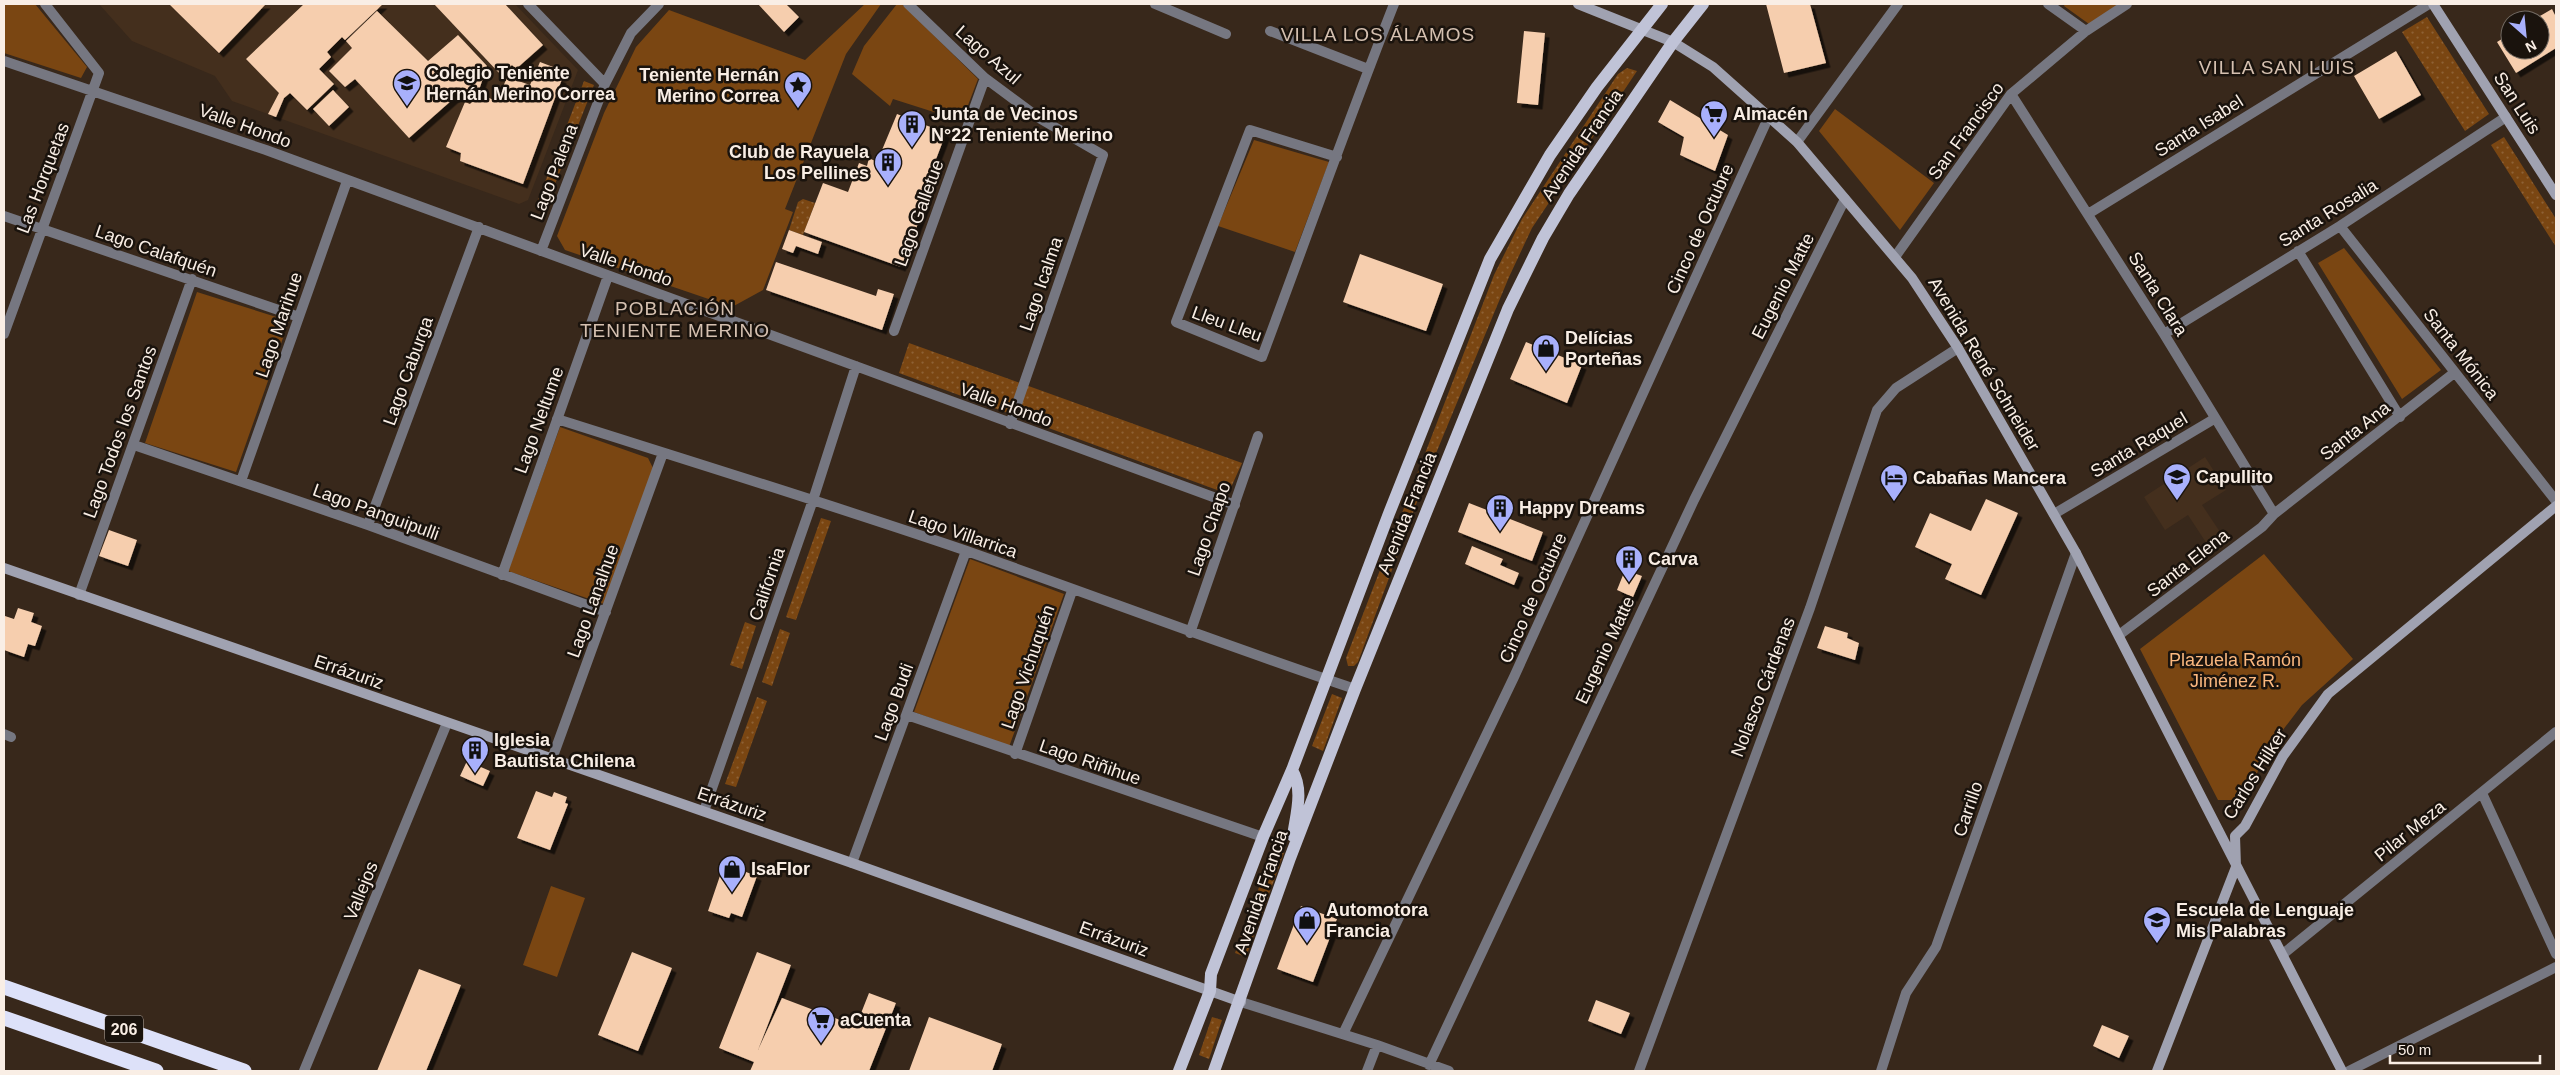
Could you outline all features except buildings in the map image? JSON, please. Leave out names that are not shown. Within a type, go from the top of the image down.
[{"type":"highway","name":"206","points":[[4,987],[244,1071]]},
{"type":"highway","name":"206","points":[[4,1018],[136,1068],[156,1071]]},
{"type":"main road","name":"Avenida Francia","points":[[1179,1071],[1210,991],[1211,974],[1263,837],[1292,770],[1490,259],[1550,154],[1597,87],[1662,4]]},
{"type":"main road","name":"Avenida Francia","points":[[1214,1071],[1241,1002],[1290,858],[1355,689],[1501,325],[1525,272],[1569,194],[1673,42],[1703,4]]},
{"type":"main road","points":[[1290,858],[1299,792],[1297,779],[1292,770]]},
{"type":"street","name":"Las Horquetas","points":[[4,334],[41,229],[100,73],[44,4]]},
{"type":"street","points":[[528,4],[605,84]]},
{"type":"street","name":"Lago Palena","points":[[541,252],[605,84],[631,33],[659,4]]},
{"type":"street","name":"Lago Azul","points":[[908,4],[985,78],[1039,118],[1103,155]]},
{"type":"street","points":[[1155,4],[1226,34]]},
{"type":"street","name":"Lleu Lleu","points":[[1336,157],[1250,130],[1176,322],[1262,357],[1336,157],[1368,69],[1394,4]]},
{"type":"street","name":"Avenida René Schneider","points":[[1578,4],[1643,28],[1673,42],[1713,67],[1797,142],[1912,278],[1958,348],[2076,553],[2342,1071]]},
{"type":"street","points":[[1797,142],[1898,4]]},
{"type":"street","points":[[2048,4],[2086,31]]},
{"type":"street","name":"San Francisco","points":[[1895,257],[2011,94],[2086,31],[2127,4]]},
{"type":"street","name":"Santa Isabel","points":[[2088,214],[2429,4]]},
{"type":"street","name":"San Luis","points":[[2433,4],[2556,195]]},
{"type":"street","points":[[1270,31],[1368,69]]},
{"type":"street","name":"Valle Hondo","points":[[4,61],[93,89],[479,227],[541,252],[1235,505]]},
{"type":"street","name":"Lago Galletue","points":[[894,331],[985,78]]},
{"type":"street","name":"Santa Clara","points":[[2011,94],[2164,334],[2274,514]]},
{"type":"street","name":"Cinco de Octubre","points":[[1343,1034],[1514,677],[1769,116]]},
{"type":"street","name":"Santa Rosalia","points":[[2164,334],[2340,226],[2506,117]]},
{"type":"street","name":"Lago Icalma","points":[[1010,424],[1103,155]]},
{"type":"street","name":"Lago Marihue","points":[[241,481],[347,180]]},
{"type":"street","name":"Eugenio Matte","points":[[1429,1065],[1694,500],[1845,199]]},
{"type":"street","name":"Lago Calafquén","points":[[4,216],[299,317]]},
{"type":"street","name":"Santa Mónica","points":[[2340,226],[2556,501]]},
{"type":"street","name":"Lago Caburga","points":[[368,525],[479,227]]},
{"type":"street","points":[[2298,251],[2400,417]]},
{"type":"street","name":"Lago Neltume","points":[[502,575],[608,276]]},
{"type":"street","name":"Lago Todos los Santos","points":[[79,595],[192,279]]},
{"type":"street","name":"Nolasco Cárdenas","points":[[1639,1071],[1810,608],[1877,410],[1896,388],[1958,348]]},
{"type":"street","name":"California","points":[[704,811],[813,500],[856,366]]},
{"type":"street","name":"Santa Ana","points":[[2274,514],[2454,373]]},
{"type":"street","name":"Santa Raquel","points":[[2054,514],[2214,418]]},
{"type":"street","name":"Lago Villarrica","points":[[557,419],[813,500],[966,551],[1190,633],[1355,689]]},
{"type":"street","name":"Lago Chapo","points":[[1190,633],[1258,436]]},
{"type":"street","name":"Lago Panguipulli","points":[[134,445],[368,525],[606,612]]},
{"type":"street","name":"Lago Lanalhue","points":[[552,759],[664,453]]},
{"type":"street","name":"Carlos Hilker","points":[[2158,1071],[2236,867],[2236,836],[2245,826],[2283,756],[2328,694],[2556,506]]},
{"type":"street","name":"Santa Elena","points":[[2119,635],[2262,527],[2274,514]]},
{"type":"street","name":"Lago Budi","points":[[852,863],[966,551]]},
{"type":"street","name":"Carrillo","points":[[1881,1071],[1906,993],[1936,947],[2076,553]]},
{"type":"street","name":"Errázuriz","points":[[4,568],[704,811],[1241,1002],[1377,1045],[1449,1071]]},
{"type":"street","name":"Lago Vichuquén","points":[[1015,754],[1072,591]]},
{"type":"street","name":"Lago Riñihue","points":[[907,715],[1015,754],[1263,837]]},
{"type":"street","name":"Vallejos","points":[[304,1071],[447,723]]},
{"type":"street","name":"Pilar Meza","points":[[2283,954],[2556,732]]},
{"type":"street","points":[[2482,793],[2556,954]]},
{"type":"street","points":[[2348,1071],[2556,967]]},
{"type":"street","points":[[1367,1071],[1377,1045]]},
{"type":"shaded area","name":"Colegio Teniente Hernán Merino Correa","points":[[99,4],[515,4],[578,70],[528,200],[519,204],[232,101],[215,76],[132,41]]},
{"type":"shaded area","name":"Capullito","points":[[2205,457],[2226,490],[2202,505],[2222,535],[2207,544],[2188,515],[2165,530],[2144,497]]},
{"type":"green space","points":[[4,4],[35,4],[87,67],[81,78],[4,53]]},
{"type":"green space","points":[[865,4],[881,4],[846,54],[785,209],[793,212],[763,290],[732,307],[565,250],[557,236],[604,113],[636,47],[669,10],[805,60]]},
{"type":"green space","points":[[897,4],[902,4],[978,79],[962,121],[893,99],[890,106],[852,74],[864,46]]},
{"type":"green space","points":[[2065,4],[2120,4],[2089,24],[2064,6]]},
{"type":"green space","points":[[2427,17],[2489,114],[2465,131],[2402,32]]},
{"type":"green space","points":[[1627,68],[1637,71],[1532,228],[1509,277],[1427,475],[1358,662],[1354,666],[1348,666],[1346,658],[1494,275],[1522,219],[1618,74]]},
{"type":"green space","points":[[584,81],[594,85],[544,212],[535,208]]},
{"type":"green space","points":[[1835,109],[1934,183],[1900,230],[1819,131]]},
{"type":"green space","points":[[2504,137],[2556,219],[2556,247],[2491,145]]},
{"type":"green space","points":[[1254,140],[1329,162],[1295,252],[1218,226]]},
{"type":"green space","points":[[803,199],[815,203],[803,235],[789,230],[798,202]]},
{"type":"green space","points":[[2344,248],[2441,370],[2402,399],[2318,263]]},
{"type":"green space","points":[[197,292],[289,321],[236,472],[145,443]]},
{"type":"green space","points":[[909,343],[1242,463],[1228,494],[899,373]]},
{"type":"green space","points":[[560,427],[648,458],[653,468],[604,604],[508,571]]},
{"type":"green space","points":[[821,518],[831,521],[796,620],[786,617]]},
{"type":"green space","name":"Plazuela Ramón Jiménez R.","points":[[2264,554],[2353,659],[2302,705],[2263,756],[2248,800],[2218,800],[2140,649]]},
{"type":"green space","points":[[970,559],[1064,594],[1009,747],[914,712]]},
{"type":"green space","points":[[745,622],[756,626],[742,669],[730,665]]},
{"type":"green space","points":[[780,629],[790,633],[772,686],[762,682]]},
{"type":"green space","points":[[1332,694],[1342,698],[1323,751],[1312,746]]},
{"type":"green space","points":[[757,697],[767,701],[736,787],[725,784]]},
{"type":"green space","points":[[1273,849],[1284,853],[1246,957],[1235,953]]},
{"type":"green space","points":[[551,886],[585,898],[557,977],[523,965]]},
{"type":"green space","points":[[1212,1017],[1222,1020],[1209,1059],[1199,1055]]},
{"type":"place","name":"Colegio Teniente Hernán Merino Correa","points":[[407,107]]},
{"type":"place","name":"Teniente Hernán Merino Correa","points":[[798,109]]},
{"type":"place","name":"Almacén","points":[[1714,138]]},
{"type":"place","name":"Junta de Vecinos N°22 Teniente Merino","points":[[912,148]]},
{"type":"place","name":"Club de Rayuela Los Pellines","points":[[888,186]]},
{"type":"place","name":"Delícias Porteñas","points":[[1546,372]]},
{"type":"place","name":"Capullito","points":[[2177,501]]},
{"type":"place","name":"Cabañas Mancera","points":[[1894,502]]},
{"type":"place","name":"Happy Dreams","points":[[1500,532]]},
{"type":"place","name":"Carva","points":[[1629,583]]},
{"type":"place","name":"Iglesia Bautista Chilena","points":[[475,774]]},
{"type":"place","name":"IsaFlor","points":[[732,893]]},
{"type":"place","name":"Automotora Francia","points":[[1307,944]]},
{"type":"place","name":"Escuela de Lenguaje Mis Palabras","points":[[2157,944]]},
{"type":"place","name":"aCuenta","points":[[821,1044]]},
{"type":"district","name":"VILLA LOS ÁLAMOS","points":[[1378,34]]},
{"type":"district","name":"VILLA SAN LUIS","points":[[2277,67]]},
{"type":"district","name":"POBLACIÓN TENIENTE MERINO","points":[[675,319]]}]
